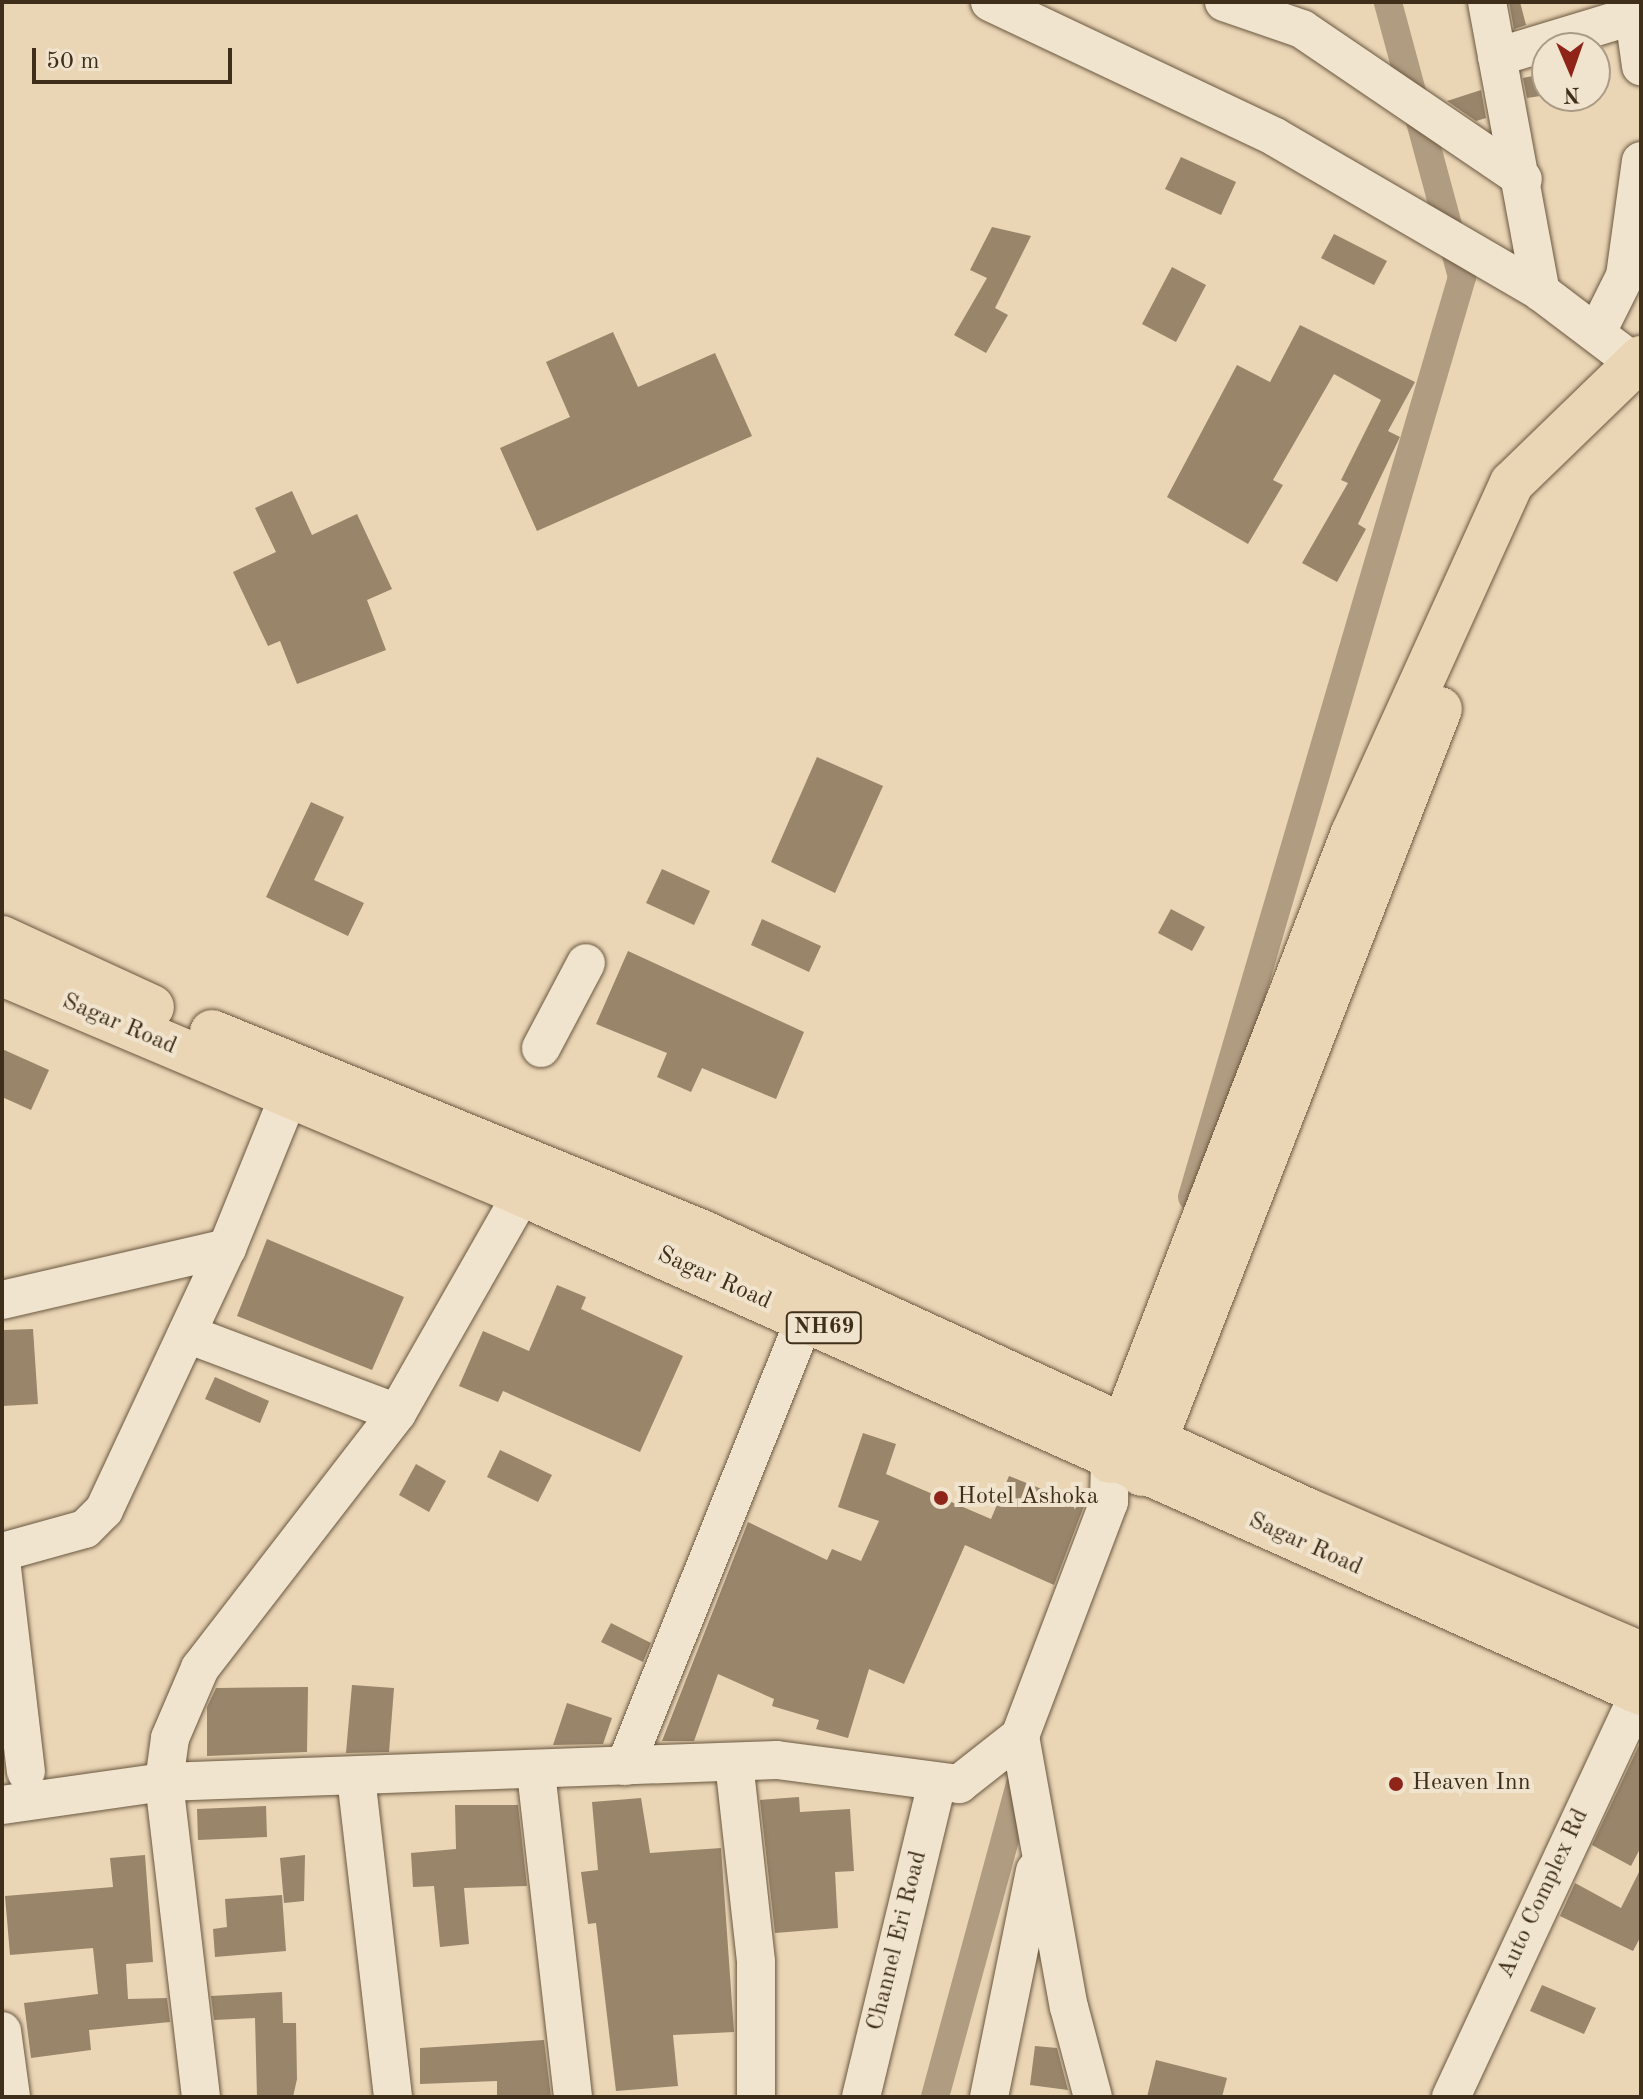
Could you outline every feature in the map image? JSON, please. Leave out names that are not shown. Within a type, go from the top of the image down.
[{"type":"main road","points":[[1129,1460],[1353,833],[1512,483],[1639,361]]},
{"type":"main road","name":"Sagar Road","points":[[2,938],[535,1169],[702,1232],[1129,1460]]},
{"type":"main road","name":"Sagar Road","points":[[2,974],[288,1098],[522,1194],[1640,1680]]},
{"type":"street","points":[[990,2],[1275,137],[1541,292],[1639,361]]},
{"type":"street","points":[[1224,2],[1301,15],[1523,179]]},
{"type":"street","points":[[1487,2],[1523,179],[1541,292]]},
{"type":"street","points":[[1497,57],[1579,16],[1633,8],[1641,66]]},
{"type":"street","points":[[1598,330],[1625,276],[1641,161]]},
{"type":"street","points":[[541,1048],[586,963]]},
{"type":"street","points":[[2,1552],[85,1529],[104,1510],[227,1248],[288,1098]]},
{"type":"street","points":[[201,2097],[164,1782],[170,1738],[200,1668],[397,1413],[522,1194]]},
{"type":"street","points":[[2,1300],[227,1248]]},
{"type":"street","points":[[625,1766],[805,1319]]},
{"type":"street","points":[[187,1334],[397,1413]]},
{"type":"street","points":[[2,1805],[164,1782],[536,1772],[734,1762],[870,1769],[936,1786],[976,1777],[1020,1736],[1129,1460]]},
{"type":"street","points":[[2,1568],[26,1772]]},
{"type":"street","name":"Auto Complex Rd","points":[[1451,2097],[1640,1680]]},
{"type":"street","points":[[1020,1736],[1038,1853],[1093,2097]]},
{"type":"street","points":[[734,1762],[756,1962],[756,2097]]},
{"type":"street","points":[[536,1772],[573,2097]]},
{"type":"street","points":[[356,1777],[393,2097]]},
{"type":"street","name":"Channel Eri Road","points":[[861,2097],[936,1786]]},
{"type":"street","points":[[989,2097],[1038,1853]]},
{"type":"street","points":[[2,2031],[11,2097]]},
{"type":"building","points":[[1509,2],[1520,2],[1526,25],[1514,29]]},
{"type":"building","points":[[1531,76],[1531,97],[1527,98],[1523,78]]},
{"type":"building","points":[[1481,90],[1486,118],[1476,121],[1447,101]]},
{"type":"building","points":[[1181,157],[1236,182],[1221,215],[1165,189]]},
{"type":"building","points":[[992,227],[1031,236],[995,308],[1008,315],[986,353],[954,335],[987,278],[970,270]]},
{"type":"building","points":[[1334,234],[1387,261],[1374,285],[1321,258]]},
{"type":"building","points":[[1172,267],[1206,285],[1176,342],[1142,324]]},
{"type":"building","points":[[1300,325],[1415,382],[1388,431],[1400,437],[1358,524],[1366,529],[1337,582],[1302,563],[1348,483],[1341,480],[1381,400],[1334,374],[1273,480],[1283,485],[1248,544],[1167,497],[1237,365],[1270,382]]},
{"type":"building","points":[[613,332],[638,387],[715,353],[752,436],[537,531],[500,448],[570,417],[546,362]]},
{"type":"building","points":[[292,491],[312,535],[357,514],[392,589],[367,600],[386,650],[297,684],[280,641],[268,646],[233,572],[276,552],[255,508]]},
{"type":"building","points":[[817,757],[883,786],[835,893],[771,862]]},
{"type":"building","points":[[311,802],[344,817],[314,880],[364,903],[348,936],[266,897]]},
{"type":"building","points":[[662,869],[710,891],[694,925],[646,903]]},
{"type":"building","points":[[1171,909],[1205,927],[1192,951],[1158,933]]},
{"type":"building","points":[[762,919],[821,946],[809,972],[751,945]]},
{"type":"building","points":[[628,951],[804,1032],[776,1099],[702,1068],[691,1092],[657,1077],[667,1053],[596,1024]]},
{"type":"building","points":[[2,1049],[49,1070],[31,1110],[2,1097]]},
{"type":"building","points":[[267,1239],[404,1297],[372,1370],[237,1316]]},
{"type":"building","points":[[557,1285],[586,1297],[581,1309],[683,1356],[640,1452],[503,1391],[498,1402],[459,1386],[483,1331],[529,1351]]},
{"type":"building","points":[[33,1329],[38,1404],[2,1406],[4,1330]]},
{"type":"building","points":[[215,1377],[269,1401],[260,1423],[205,1399]]},
{"type":"building","points":[[863,1433],[896,1444],[886,1474],[991,1519],[1009,1476],[1084,1506],[1054,1585],[965,1545],[904,1684],[869,1669],[848,1738],[816,1729],[819,1720],[772,1706],[774,1699],[718,1674],[694,1741],[662,1741],[748,1522],[827,1560],[832,1549],[861,1561],[879,1521],[838,1507]]},
{"type":"building","points":[[500,1450],[552,1475],[538,1502],[487,1477]]},
{"type":"building","points":[[416,1464],[446,1481],[429,1512],[399,1495]]},
{"type":"building","points":[[611,1623],[651,1643],[643,1662],[601,1642]]},
{"type":"building","points":[[352,1685],[394,1688],[389,1752],[346,1753]]},
{"type":"building","points":[[308,1687],[307,1752],[207,1756],[207,1707],[216,1688]]},
{"type":"building","points":[[567,1703],[612,1718],[603,1744],[553,1745]]},
{"type":"building","points":[[1641,1741],[1641,1847],[1631,1866],[1592,1845]]},
{"type":"building","points":[[799,1797],[800,1812],[850,1809],[854,1871],[835,1872],[838,1928],[775,1933],[760,1800]]},
{"type":"building","points":[[641,1798],[650,1853],[721,1848],[734,2032],[673,2035],[678,2086],[616,2091],[596,1923],[588,1924],[581,1872],[598,1870],[592,1802]]},
{"type":"building","points":[[455,1805],[518,1805],[527,1886],[464,1888],[469,1944],[440,1947],[434,1886],[413,1887],[411,1853],[456,1849]]},
{"type":"building","points":[[266,1806],[267,1837],[198,1840],[197,1809]]},
{"type":"building","points":[[145,1855],[153,1962],[126,1964],[128,1999],[167,1998],[170,2022],[89,2030],[91,2050],[31,2058],[24,2003],[98,1994],[93,1948],[10,1955],[5,1896],[113,1887],[110,1858]]},
{"type":"building","points":[[305,1855],[304,1901],[284,1903],[280,1858]]},
{"type":"building","points":[[1641,1868],[1641,1936],[1633,1951],[1560,1916],[1575,1883],[1621,1908]]},
{"type":"building","points":[[282,1895],[286,1951],[215,1957],[213,1929],[227,1927],[225,1899]]},
{"type":"building","points":[[1542,1985],[1596,2008],[1584,2034],[1530,2011]]},
{"type":"building","points":[[282,1992],[283,2023],[296,2023],[297,2079],[293,2097],[257,2097],[255,2018],[214,2020],[211,1996]]},
{"type":"building","points":[[544,2040],[551,2097],[497,2097],[497,2081],[420,2084],[420,2048]]},
{"type":"building","points":[[1035,2046],[1057,2048],[1068,2090],[1030,2085]]},
{"type":"building","points":[[1156,2060],[1227,2078],[1222,2097],[1147,2097]]},
{"type":"waterway","points":[[1192,1197],[1462,277],[1388,2]]},
{"type":"waterway","points":[[935,2097],[1024,1770]]},
{"type":"place","name":"Hotel Ashoka","points":[[941,1498]]},
{"type":"place","name":"Heaven Inn","points":[[1396,1784]]}]
